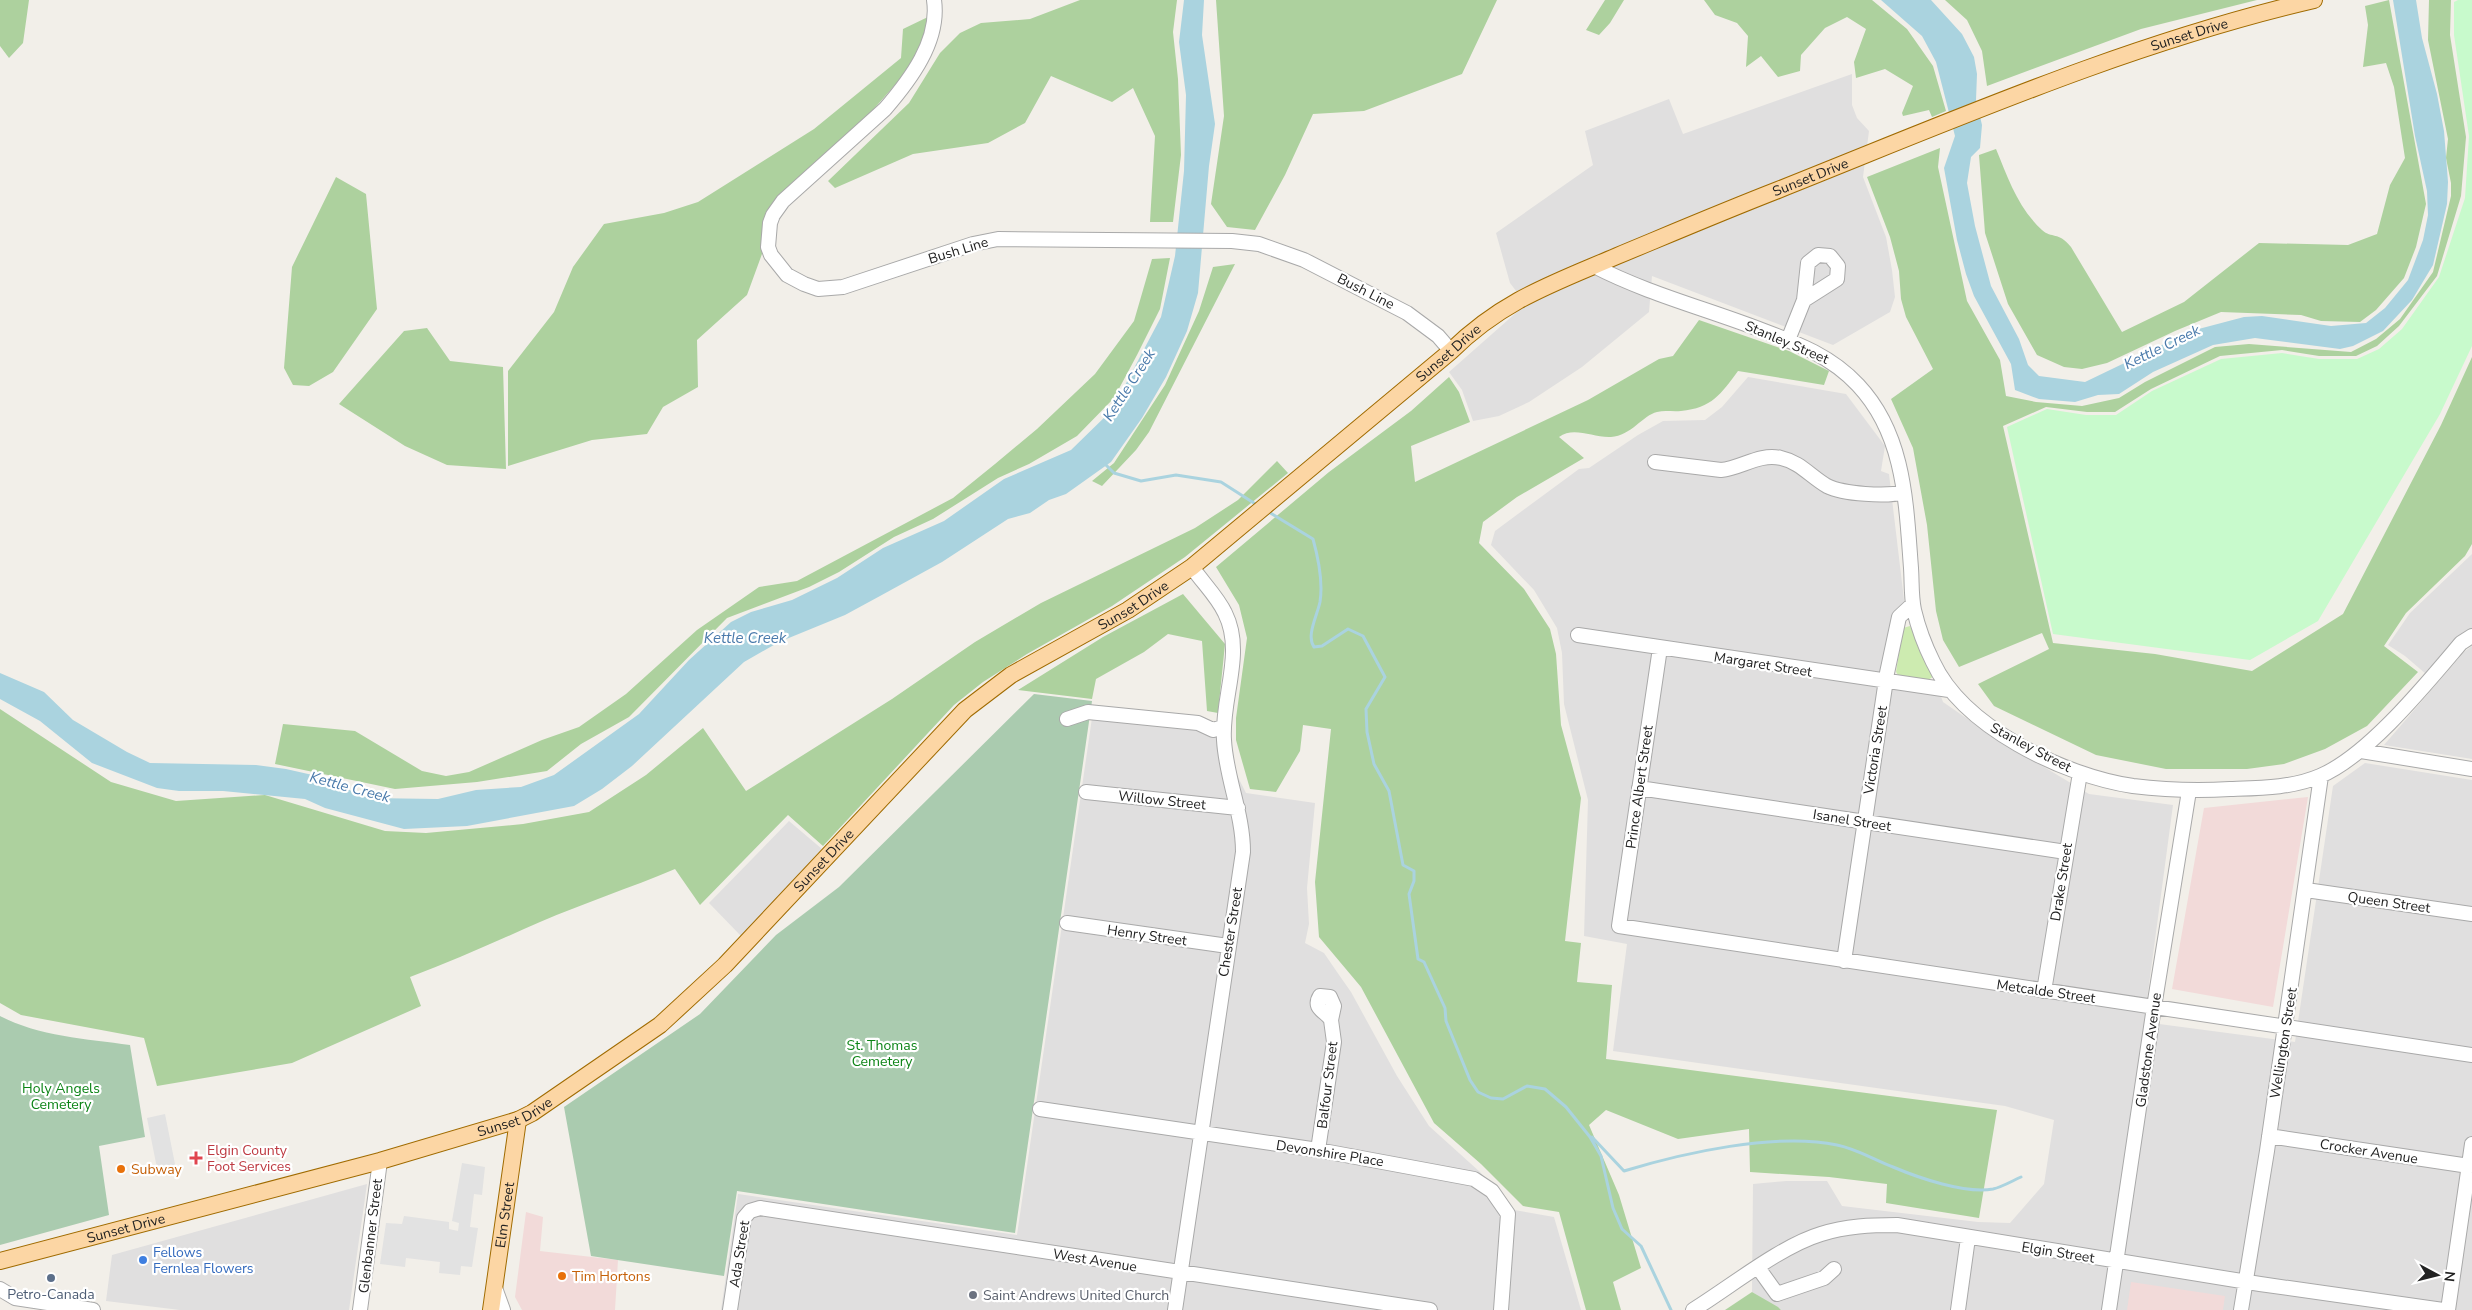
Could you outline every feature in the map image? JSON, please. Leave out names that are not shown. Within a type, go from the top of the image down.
[{"type":"main road","name":"Sunset Drive","points":[[0,1261],[380,1161],[518,1120],[540,1108],[607,1063],[677,1010],[725,965],[965,710],[1011,675],[1128,610],[1192,567],[1451,351],[1467,335],[1510,304],[1543,286],[1717,214],[2004,101],[2166,40],[2314,0]]},
{"type":"main road","name":"Elm Street","points":[[491,1310],[518,1120]]},
{"type":"street","name":"Bush Line","points":[[934,0],[935,22],[932,34],[918,63],[897,94],[885,109],[783,202],[773,215],[768,247],[781,269],[804,284],[818,288],[833,289],[985,240],[1011,238],[1232,241],[1259,244],[1304,260],[1407,313],[1438,336],[1451,351]]},
{"type":"street","name":"Stanley Street","points":[[1594,266],[1640,288],[1706,309],[1788,340],[1834,362],[1860,386],[1872,402],[1892,437],[1900,464],[1913,604],[1927,650],[1949,690],[1986,723],[2007,737],[2080,773],[2132,786],[2189,791],[2267,788],[2321,776],[2361,751],[2461,643],[2472,636]]},
{"type":"street","points":[[1788,340],[1804,300]]},
{"type":"street","points":[[1655,462],[1721,470],[1730,469],[1754,459],[1772,457],[1795,463],[1836,489],[1893,496],[1904,492]]},
{"type":"street","name":"Chester Street","points":[[1175,1310],[1243,852],[1243,828],[1226,757],[1223,727],[1223,714],[1233,657],[1231,630],[1225,612],[1192,567]]},
{"type":"street","name":"Victoria Street","points":[[1844,961],[1885,682],[1899,617],[1913,604]]},
{"type":"street","name":"Margaret Street","points":[[1578,635],[1949,690]]},
{"type":"street","name":"Prince Albert Street","points":[[1619,926],[1660,648]]},
{"type":"street","points":[[1067,719],[1088,712],[1198,723],[1214,730],[1223,727]]},
{"type":"street","points":[[2361,751],[2472,769]]},
{"type":"street","name":"Drake Street","points":[[2044,991],[2080,773]]},
{"type":"street","name":"Wellington Street","points":[[2240,1310],[2269,1136],[2321,776]]},
{"type":"street","name":"Isanel Street","points":[[1639,788],[2066,852]]},
{"type":"street","name":"Gladstone Avenue","points":[[2109,1310],[2154,1007],[2189,791]]},
{"type":"street","name":"Willow Street","points":[[1086,792],[1238,808]]},
{"type":"street","name":"Queen Street","points":[[2306,890],[2472,914]]},
{"type":"street","name":"Henry Street","points":[[1067,923],[1228,946]]},
{"type":"street","name":"Metcalde Street","points":[[1619,926],[2472,1055]]},
{"type":"street","name":"Balfour Street","points":[[1318,1150],[1334,1042],[1331,1020]]},
{"type":"street","name":"Devonshire Place","points":[[1040,1109],[1318,1150],[1474,1178],[1492,1191],[1508,1214],[1501,1310]]},
{"type":"street","name":"Crocker Avenue","points":[[2269,1136],[2469,1166]]},
{"type":"street","points":[[2448,1310],[2472,1144]]},
{"type":"street","name":"Glenbanner Street","points":[[360,1310],[380,1161]]},
{"type":"street","name":"West Avenue","points":[[760,1208],[1430,1310]]},
{"type":"street","name":"Ada Street","points":[[730,1310],[744,1218],[750,1211],[760,1208]]},
{"type":"street","name":"Elgin Street","points":[[1693,1310],[1758,1269],[1814,1237],[1853,1227],[1897,1225],[2117,1262],[2443,1310]]},
{"type":"street","points":[[1958,1310],[1968,1238]]},
{"type":"street","points":[[1758,1269],[1773,1292],[1777,1294],[1824,1278],[1834,1269]]},
{"type":"street","points":[[494,1286],[504,1310]]},
{"type":"street","points":[[0,1289],[16,1298],[93,1310]]},
{"type":"shaded area","points":[[1852,74],[1852,105],[1857,118],[1869,131],[1863,177],[1886,237],[1892,270],[1895,297],[1890,312],[1833,345],[1652,276],[1649,312],[1582,367],[1529,402],[1499,416],[1473,421],[1462,390],[1449,372],[1526,304],[1510,283],[1496,233],[1593,165],[1585,131],[1669,99],[1683,134]]},
{"type":"shaded area","points":[[1748,377],[1846,394],[1885,446],[1881,471],[1889,474],[1905,608],[1892,672],[1895,677],[1936,682],[1943,702],[1991,735],[2089,794],[2173,805],[2144,1022],[2295,1042],[2333,786],[2365,763],[2472,780],[2472,1310],[1781,1310],[1752,1292],[1753,1184],[1786,1181],[1827,1181],[1842,1206],[1978,1222],[2010,1223],[2044,1184],[2054,1120],[2005,1106],[1613,1051],[1627,944],[1584,936],[1588,800],[1564,704],[1562,653],[1557,628],[1534,590],[1491,545],[1495,531],[1579,469],[1589,468],[1638,435],[1663,421],[1705,420],[1722,407]]},
{"type":"shaded area","points":[[2472,554],[2472,631],[2426,674],[2405,656],[2388,645],[2410,613]]},
{"type":"shaded area","points":[[2472,646],[2472,759],[2384,745],[2464,652]]},
{"type":"shaded area","points":[[1093,711],[1211,724],[1246,793],[1315,803],[1307,888],[1309,924],[1305,943],[1324,953],[1351,992],[1397,1076],[1429,1126],[1480,1172],[1514,1210],[1554,1217],[1581,1310],[721,1310],[738,1194],[1017,1235]]},
{"type":"shaded area","points":[[2308,797],[2273,1007],[2172,989],[2204,808]]},
{"type":"shaded area","points":[[789,821],[822,849],[741,936],[709,903]]},
{"type":"shaded area","points":[[165,1114],[176,1169],[158,1173],[147,1118]]},
{"type":"shaded area","points":[[462,1163],[485,1167],[482,1195],[474,1194],[470,1227],[478,1228],[472,1267],[461,1266],[460,1275],[439,1273],[440,1262],[406,1258],[405,1267],[380,1264],[386,1223],[402,1224],[404,1216],[449,1222],[449,1229],[458,1231],[459,1223],[452,1221]]},
{"type":"shaded area","points":[[367,1184],[349,1310],[180,1310],[106,1301],[112,1255]]},
{"type":"shaded area","points":[[526,1212],[543,1217],[540,1251],[618,1260],[615,1310],[522,1310],[515,1297]]},
{"type":"shaded area","points":[[2131,1282],[2225,1296],[2223,1310],[2127,1310]]},
{"type":"green space","points":[[0,0],[29,0],[23,43],[9,58],[0,46]]},
{"type":"green space","points":[[1080,0],[1177,0],[1173,32],[1178,79],[1181,155],[1173,222],[1150,222],[1155,136],[1133,88],[1112,102],[1051,76],[1025,123],[988,143],[913,154],[835,188],[828,181],[909,103],[940,53],[960,33],[981,23],[1030,19]]},
{"type":"green space","points":[[1216,0],[1497,0],[1462,74],[1364,111],[1313,114],[1285,175],[1255,230],[1227,227],[1211,204],[1224,116]]},
{"type":"green space","points":[[1605,0],[1624,0],[1610,23],[1599,35],[1586,30]]},
{"type":"green space","points":[[1704,0],[1872,0],[1907,29],[1933,66],[1946,111],[1932,117],[1929,110],[1903,116],[1902,113],[1913,86],[1885,69],[1856,78],[1854,62],[1866,29],[1847,17],[1825,28],[1801,55],[1800,71],[1778,77],[1761,56],[1746,67],[1748,36],[1737,23],[1715,15]]},
{"type":"green space","points":[[1945,0],[2257,0],[2141,29],[1987,86],[1982,51],[1967,20]]},
{"type":"green space","points":[[2389,0],[2426,204],[2416,247],[2404,278],[2376,310],[2360,322],[2321,321],[2301,315],[2221,312],[2107,363],[2082,369],[2064,367],[2037,355],[2008,304],[1985,233],[1979,155],[1996,149],[2026,212],[2042,230],[2059,237],[2071,247],[2122,332],[2184,302],[2259,243],[2348,245],[2377,234],[2390,185],[2405,158],[2394,87],[2386,63],[2363,67],[2368,25],[2365,6]]},
{"type":"green space","points":[[2429,0],[2451,0],[2450,35],[2466,137],[2461,196],[2437,276],[2399,326],[2377,346],[2356,356],[2319,356],[2282,350],[2220,356],[2151,389],[2115,412],[2087,412],[2046,407],[2003,426],[2053,643],[2155,654],[2252,671],[2343,614],[2441,425],[2472,357],[2472,544],[2465,556],[2406,613],[2384,646],[2418,672],[2367,726],[2325,749],[2284,764],[2247,769],[2166,769],[2096,755],[1994,706],[1978,684],[2049,649],[2042,633],[1959,667],[1943,640],[1936,611],[1927,525],[1913,448],[1891,399],[1933,369],[1906,317],[1901,299],[1899,271],[1890,237],[1867,177],[1940,148],[1938,167],[1967,301],[2000,360],[2006,396],[2036,402],[2082,406],[2119,398],[2145,382],[2215,347],[2249,344],[2351,352],[2376,339],[2400,319],[2433,272],[2451,196],[2451,183],[2446,158],[2448,139],[2428,40]]},
{"type":"green space","points":[[2458,0],[2472,0],[2472,346],[2440,414],[2318,621],[2250,660],[2053,634],[2007,427],[2047,409],[2086,415],[2116,415],[2152,391],[2221,359],[2282,353],[2319,359],[2357,359],[2379,349],[2402,329],[2439,277],[2465,198],[2469,136],[2454,35],[2454,2]]},
{"type":"green space","points":[[930,16],[926,35],[909,69],[872,111],[771,212],[766,243],[747,295],[697,340],[698,387],[663,407],[647,434],[592,440],[508,466],[508,371],[554,312],[573,267],[604,224],[664,213],[698,202],[814,129],[901,58],[903,29]]},
{"type":"green space","points":[[336,177],[366,194],[377,309],[333,372],[309,386],[293,385],[284,368],[292,267]]},
{"type":"green space","points":[[1170,258],[1160,309],[1137,355],[1114,398],[1077,436],[1029,464],[998,478],[933,519],[894,537],[839,572],[809,587],[727,618],[629,717],[581,744],[547,771],[477,782],[395,789],[275,764],[283,724],[355,731],[422,771],[446,776],[469,772],[542,740],[579,727],[626,694],[697,630],[759,587],[797,581],[953,498],[1037,429],[1095,374],[1134,321],[1152,259]]},
{"type":"green space","points":[[1235,264],[1149,432],[1136,450],[1102,486],[1092,481],[1114,463],[1165,385],[1199,311],[1213,267]]},
{"type":"green space","points":[[1699,320],[1789,351],[1829,371],[1824,385],[1738,371],[1721,393],[1701,407],[1681,411],[1657,412],[1618,436],[1604,437],[1577,432],[1565,434],[1559,437],[1584,458],[1517,497],[1483,522],[1479,543],[1524,589],[1550,629],[1556,654],[1561,725],[1581,798],[1565,941],[1581,943],[1577,982],[1612,985],[1606,1059],[1997,1110],[1979,1218],[1886,1203],[1887,1184],[1829,1177],[1750,1172],[1749,1129],[1678,1139],[1606,1110],[1589,1125],[1619,1195],[1641,1268],[1613,1282],[1621,1310],[1586,1310],[1559,1212],[1523,1206],[1481,1164],[1434,1123],[1361,987],[1319,937],[1315,882],[1331,729],[1303,725],[1300,751],[1276,792],[1250,789],[1236,740],[1236,718],[1247,638],[1239,605],[1216,567],[1329,472],[1411,411],[1449,377],[1459,392],[1470,422],[1411,446],[1415,482],[1588,400],[1659,359],[1673,356]]},
{"type":"green space","points":[[427,328],[450,361],[503,367],[506,469],[447,465],[405,446],[339,404],[404,331]]},
{"type":"green space","points":[[1277,461],[1288,473],[1185,557],[1112,606],[1027,654],[983,682],[954,705],[823,846],[788,815],[700,905],[675,869],[557,915],[410,977],[421,1006],[292,1063],[157,1086],[144,1038],[21,1015],[0,1003],[0,709],[111,782],[176,801],[265,795],[385,831],[426,833],[523,824],[589,812],[646,775],[703,728],[746,791],[892,699],[975,642],[1041,603],[1195,528],[1238,500]]},
{"type":"green space","points":[[1183,594],[1225,644],[1218,713],[1207,711],[1202,641],[1168,634],[1144,652],[1096,679],[1092,699],[1018,690],[1103,637]]},
{"type":"green space","points":[[1910,626],[1934,676],[1928,680],[1898,675],[1896,672],[1903,628]]},
{"type":"green space","name":"St. Thomas Cemetery","points":[[1034,694],[1092,701],[1015,1233],[737,1191],[724,1276],[591,1256],[564,1107],[700,1014],[776,935],[839,887]]},
{"type":"green space","name":"Holy Angels Cemetery","points":[[0,1016],[15,1023],[46,1032],[130,1045],[145,1137],[99,1146],[109,1215],[0,1245]]},
{"type":"green space","points":[[1752,1292],[1778,1307],[1781,1310],[1725,1310]]},
{"type":"water","name":"Kettle Creek","points":[[1184,0],[1204,0],[1202,35],[1215,124],[1209,166],[1198,293],[1187,331],[1166,377],[1142,418],[1111,462],[1066,494],[1049,500],[1030,513],[1008,519],[942,562],[880,596],[845,615],[779,642],[744,662],[632,766],[602,789],[574,806],[467,826],[404,829],[325,808],[305,799],[223,791],[179,791],[157,788],[92,763],[40,721],[0,699],[0,673],[44,692],[73,720],[127,752],[150,763],[256,765],[286,769],[317,776],[368,798],[438,799],[476,790],[521,787],[554,775],[639,714],[689,660],[731,622],[751,612],[792,600],[837,578],[883,548],[944,521],[1004,479],[1071,450],[1112,410],[1161,317],[1175,256],[1184,171],[1186,95],[1179,42]]},
{"type":"water","name":"Kettle Creek","points":[[1881,0],[1931,0],[1962,34],[1974,57],[1977,74],[1976,100],[1982,125],[1980,148],[1971,157],[1967,183],[1975,226],[1991,286],[2019,339],[2028,365],[2039,376],[2085,382],[2191,331],[2244,317],[2262,316],[2331,326],[2366,323],[2385,308],[2408,280],[2423,240],[2428,215],[2427,191],[2415,136],[2393,0],[2416,0],[2422,38],[2437,94],[2444,131],[2448,182],[2447,204],[2433,265],[2412,300],[2383,331],[2353,346],[2340,349],[2255,338],[2213,345],[2153,372],[2119,394],[2098,395],[2075,402],[2039,399],[2015,390],[2011,364],[1974,296],[1957,240],[1944,168],[1955,136],[1936,62],[1922,36]]},
{"type":"waterway","points":[[1102,461],[1114,473],[1141,481],[1176,475],[1221,482],[1257,505]]},
{"type":"waterway","points":[[1267,511],[1313,539],[1321,587],[1320,602],[1311,637],[1314,647],[1322,646],[1348,629],[1363,636],[1385,677],[1366,709],[1367,732],[1374,764],[1389,791],[1403,865],[1414,871],[1414,881],[1409,894],[1418,959],[1424,962],[1445,1008],[1446,1021],[1470,1080],[1478,1092],[1491,1098],[1503,1099],[1527,1086],[1545,1089],[1566,1107],[1590,1137],[1601,1156],[1613,1208],[1622,1229],[1641,1246],[1671,1310]]},
{"type":"waterway","points":[[1592,1137],[1624,1171],[1701,1151],[1730,1146],[1786,1141],[1837,1145],[1859,1152],[1916,1176],[1942,1184],[1969,1189],[1993,1189],[2021,1177]]},
{"type":"place","name":"Elgin County Foot Services","points":[[196,1158]]},
{"type":"place","name":"Subway","points":[[121,1169]]},
{"type":"place","name":"Fellows Fernlea Flowers","points":[[143,1260]]},
{"type":"place","name":"Tim Hortons","points":[[562,1276]]},
{"type":"place","name":"Petro-Canada","points":[[51,1278]]},
{"type":"place","name":"Saint Andrews United Church","points":[[973,1295]]}]
